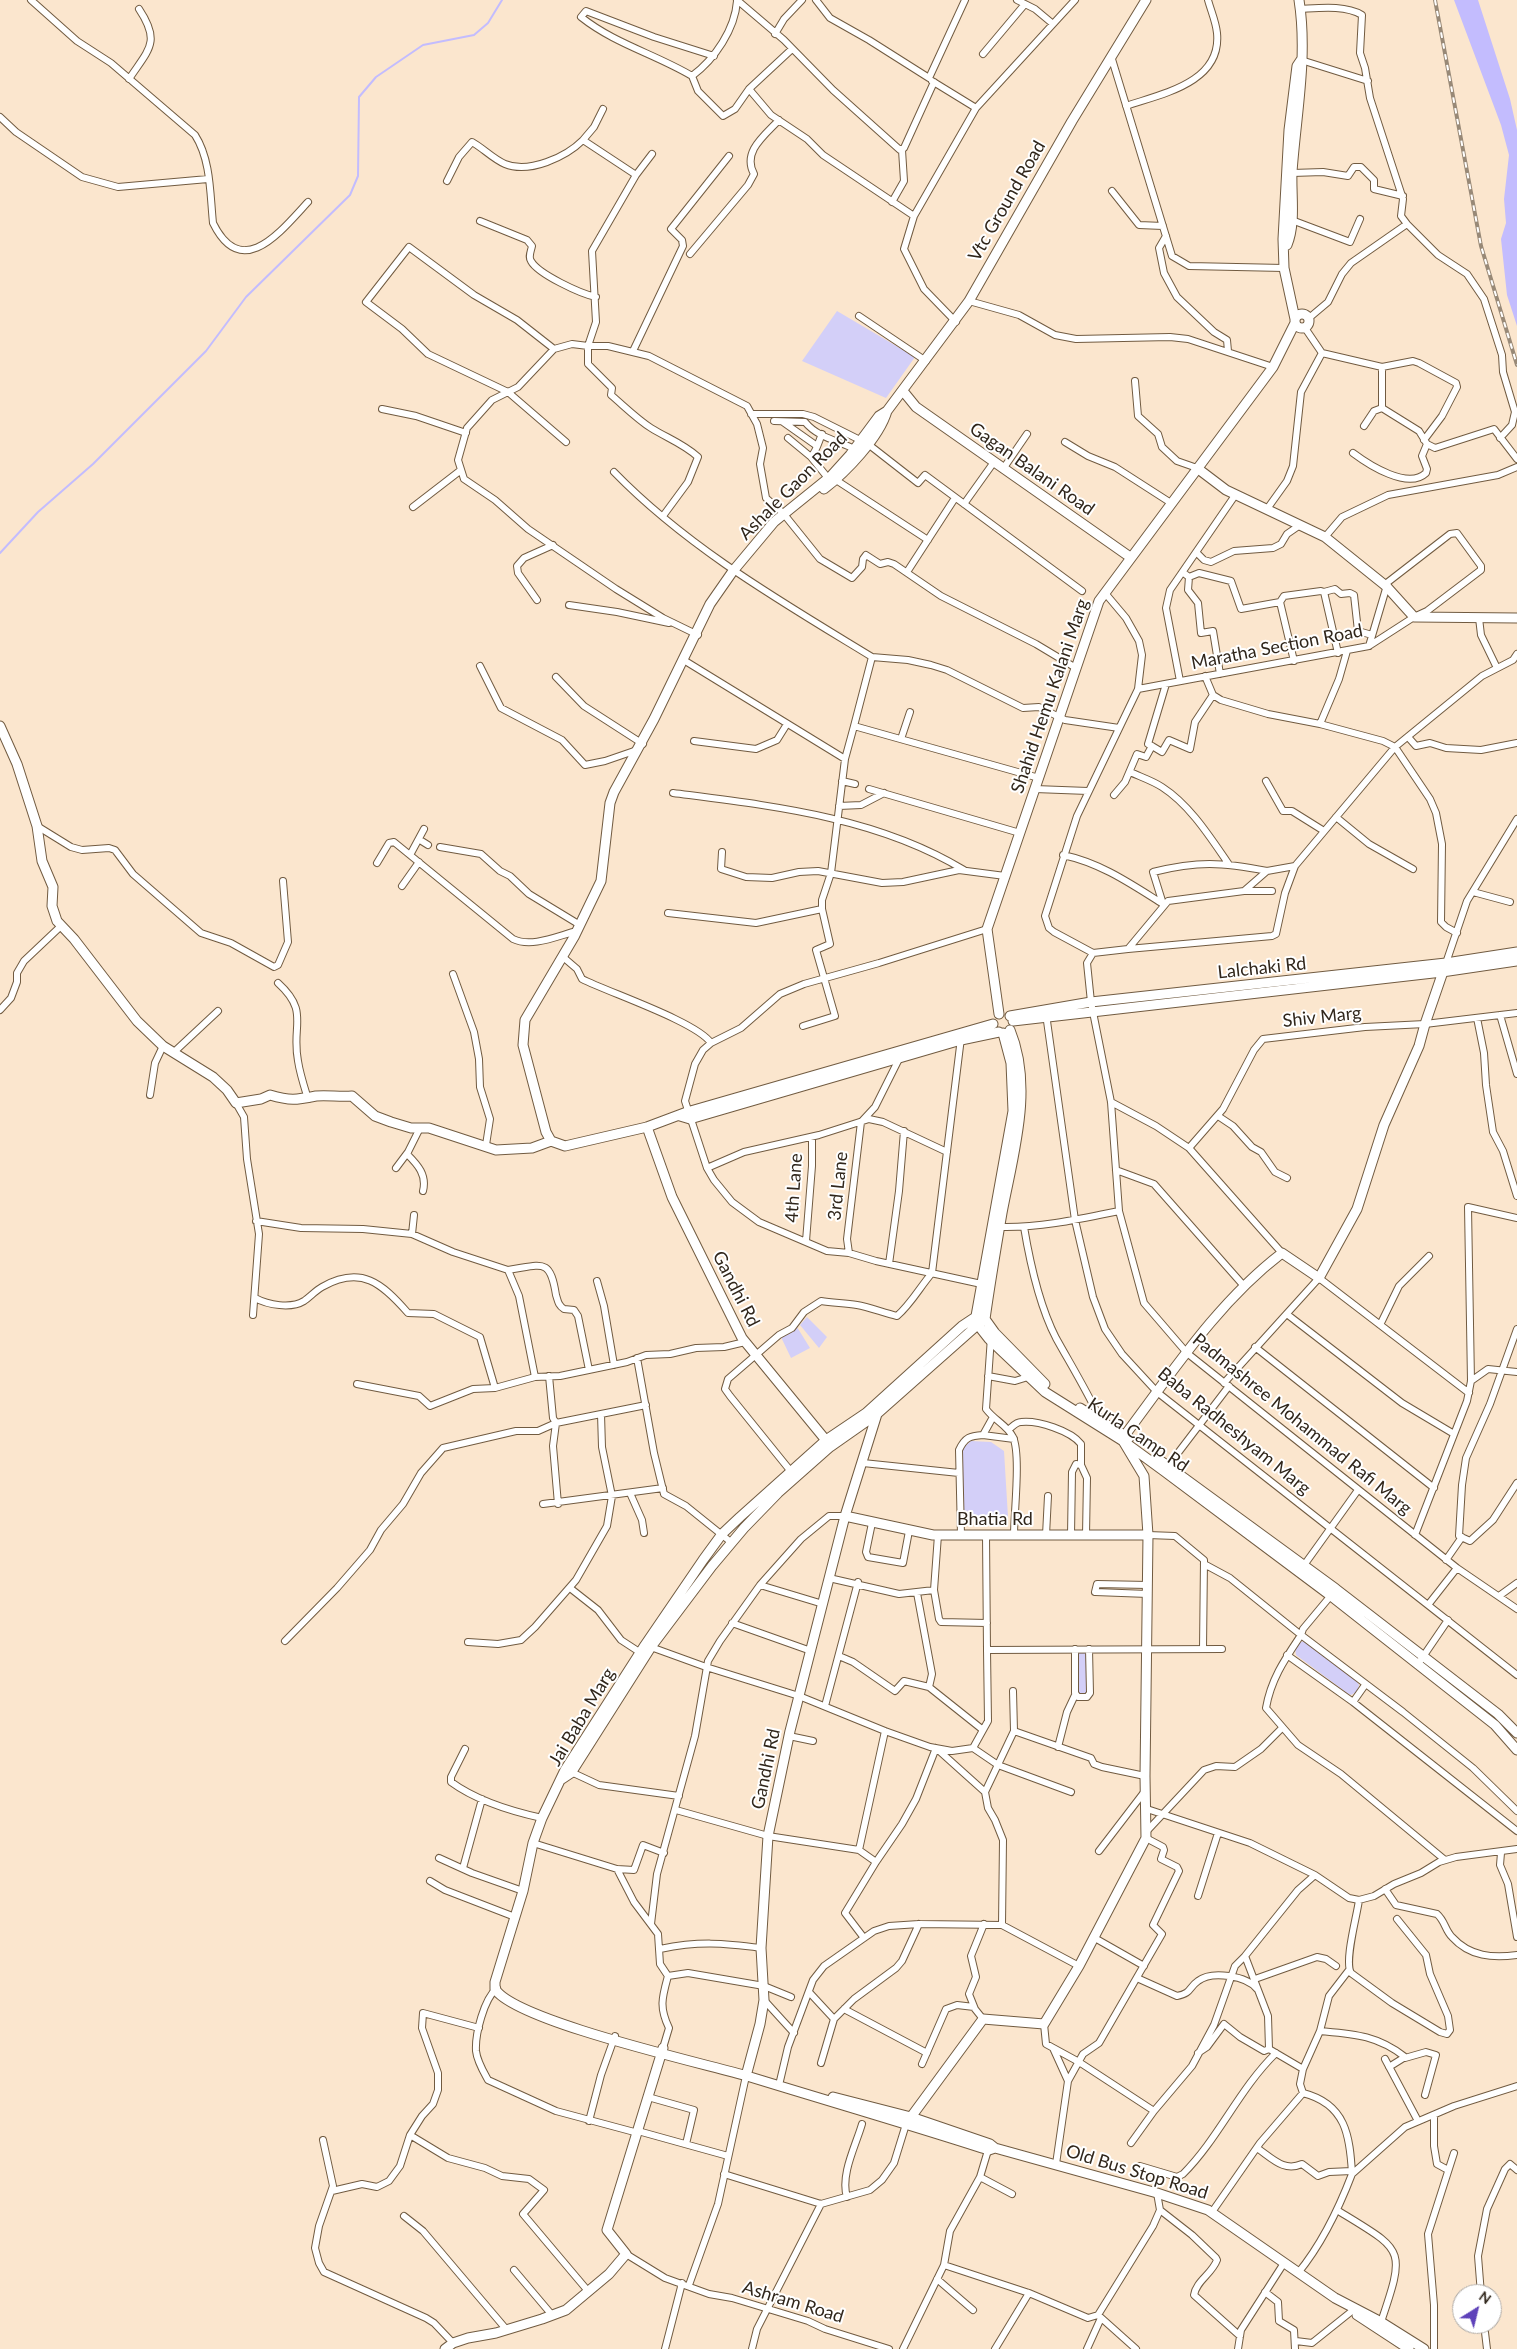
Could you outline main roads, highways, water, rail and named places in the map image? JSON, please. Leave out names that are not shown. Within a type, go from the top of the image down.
[{"type":"waterway","points":[[0,553],[38,512],[93,464],[206,351],[246,297],[350,195],[358,176],[359,97],[376,77],[423,45],[474,35],[488,23],[502,0]]},
{"type":"railway","points":[[1435,0],[1481,246],[1517,365]]}]
